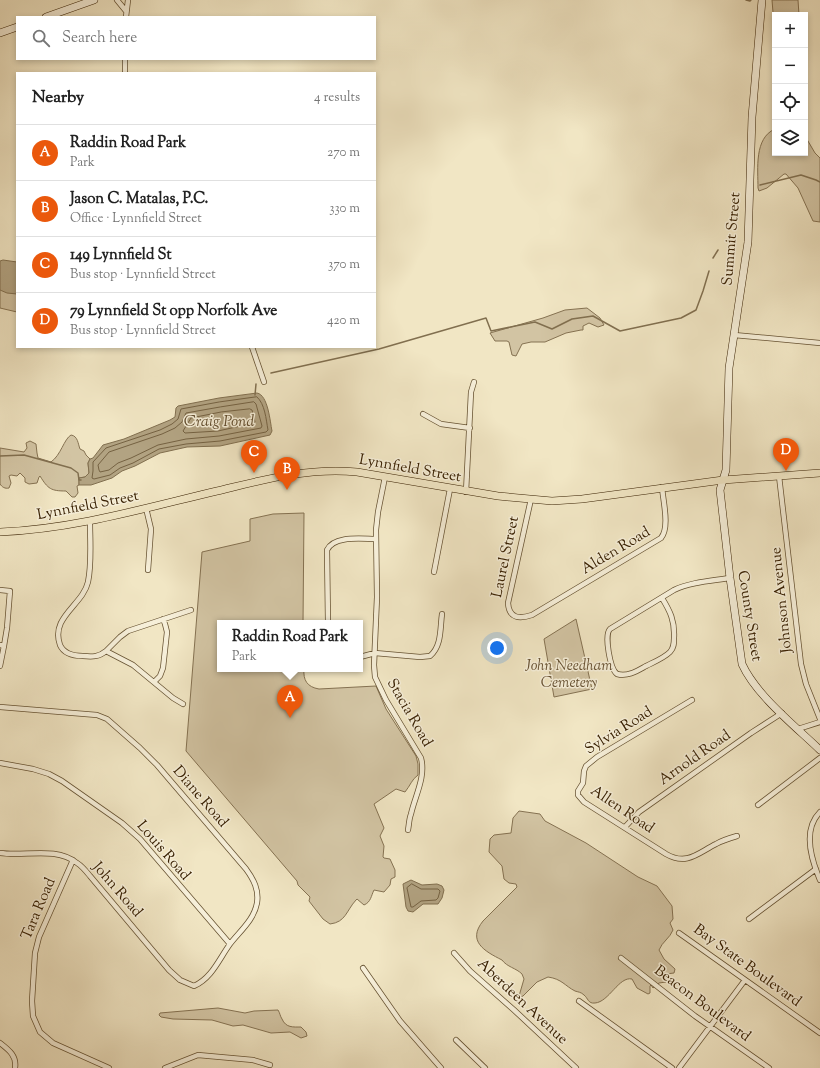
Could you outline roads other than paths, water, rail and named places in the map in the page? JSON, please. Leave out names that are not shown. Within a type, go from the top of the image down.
[{"type":"main road","points":[[49,16],[94,0]]},
{"type":"main road","name":"Summit Street","points":[[723,480],[726,470],[728,376],[748,242],[752,117],[762,0]]},
{"type":"main road","points":[[0,33],[16,27]]},
{"type":"main road","name":"Lynnfield Street","points":[[0,532],[46,528],[90,521],[278,477],[336,470],[385,477],[466,492],[531,500],[561,501],[723,480],[820,473]]},
{"type":"main road","name":"County Street","points":[[723,480],[720,490],[742,664],[746,673],[757,689],[820,750]]},
{"type":"street","points":[[117,0],[126,14]]},
{"type":"street","points":[[126,14],[128,0]]},
{"type":"street","points":[[125,60],[125,71]]},
{"type":"street","points":[[734,335],[820,343]]},
{"type":"street","points":[[252,348],[264,382]]},
{"type":"street","points":[[466,492],[471,392],[474,382]]},
{"type":"street","points":[[423,414],[441,424],[470,428]]},
{"type":"street","name":"Johnson Avenue","points":[[779,476],[801,664],[806,684],[820,720]]},
{"type":"street","name":"Stacia Road","points":[[385,477],[378,512],[376,538],[377,597],[375,671],[378,685],[397,720],[421,758],[423,765],[422,777],[408,830]]},
{"type":"street","name":"Alden Road","points":[[538,611],[660,538],[666,527],[662,487]]},
{"type":"street","points":[[434,572],[450,489]]},
{"type":"street","name":"Laurel Street","points":[[531,500],[513,576],[508,608],[513,616],[517,618],[526,617],[538,611]]},
{"type":"street","points":[[146,508],[151,529],[148,570]]},
{"type":"street","points":[[90,521],[91,550],[88,582],[84,592],[61,623],[59,628],[58,638],[62,648],[69,654],[93,657],[99,656],[124,633],[191,610]]},
{"type":"street","points":[[328,620],[327,550],[329,546],[339,540],[376,538]]},
{"type":"street","points":[[662,598],[672,615],[674,622],[674,641],[672,650],[635,672],[617,674],[613,668],[607,638],[608,631],[615,625],[674,590],[689,584],[730,578]]},
{"type":"street","points":[[0,590],[10,590],[7,628],[2,646],[0,666]]},
{"type":"street","points":[[363,656],[375,653],[420,657],[430,656],[436,650],[439,641],[442,614]]},
{"type":"street","points":[[154,682],[160,676],[163,668],[167,632],[163,619]]},
{"type":"street","points":[[106,651],[134,665],[173,698],[183,704]]},
{"type":"street","name":"Sylvia Road","points":[[578,796],[578,791],[583,783],[586,766],[597,757],[692,700]]},
{"type":"street","name":"Diane Road","points":[[0,707],[69,712],[103,717],[114,724],[146,753],[251,876],[255,884],[258,897],[255,910],[249,921],[230,944],[212,972],[200,983],[194,986]]},
{"type":"street","name":"Arnold Road","points":[[625,827],[640,812],[752,732],[782,713]]},
{"type":"street","points":[[798,729],[820,720]]},
{"type":"street","points":[[758,805],[820,758]]},
{"type":"street","name":"Louis Road","points":[[0,763],[33,769],[49,774],[62,781],[122,823],[140,839],[230,944]]},
{"type":"street","name":"Allen Road","points":[[578,796],[584,802],[671,857],[686,859],[717,843],[737,836]]},
{"type":"street","points":[[820,812],[815,818],[810,834],[812,856],[820,880]]},
{"type":"street","name":"John Road","points":[[0,853],[17,855],[53,854],[67,856],[73,860],[90,876],[169,970],[180,980],[194,986]]},
{"type":"street","name":"Tara Road","points":[[73,860],[35,948],[32,1001],[33,1016],[40,1032],[53,1043],[109,1068]]},
{"type":"street","points":[[749,919],[816,869]]},
{"type":"street","name":"Bay State Boulevard","points":[[679,932],[820,1033]]},
{"type":"street","name":"Aberdeen Avenue","points":[[454,953],[470,971],[576,1068]]},
{"type":"street","name":"Beacon Boulevard","points":[[621,958],[711,1027],[769,1068]]},
{"type":"street","points":[[363,968],[400,1021],[441,1068]]},
{"type":"street","points":[[679,1068],[745,980]]},
{"type":"street","points":[[579,1001],[672,1068]]},
{"type":"street","points":[[456,1040],[485,1068]]},
{"type":"street","points":[[0,1043],[13,1055],[16,1062],[15,1068]]},
{"type":"street","points":[[165,1068],[175,1066],[191,1057],[204,1055],[253,1060],[270,1066]]},
{"type":"water","points":[[0,261],[16,262],[16,294],[7,293],[0,290]]},
{"type":"water","name":"Craig Pond","points":[[257,393],[264,398],[268,409],[272,431],[270,435],[220,446],[187,447],[160,453],[122,471],[112,478],[91,485],[79,485],[79,478],[85,477],[89,473],[88,463],[90,459],[93,458],[103,445],[124,439],[170,420],[175,417],[176,408],[178,406],[219,398]]},
{"type":"water","points":[[411,880],[422,885],[437,884],[442,886],[444,890],[442,898],[438,904],[423,904],[413,912],[408,911],[406,907],[403,884]]},
{"type":"waterway","points":[[746,0],[751,0]]},
{"type":"waterway","points":[[760,185],[801,175],[820,182]]},
{"type":"waterway","points":[[713,258],[718,250]]},
{"type":"waterway","points":[[271,373],[379,349],[486,318],[491,331],[535,322],[552,329],[572,319],[593,316],[620,331],[681,318],[696,310],[709,271]]},
{"type":"waterway","points":[[255,395],[256,384]]},
{"type":"waterway","points":[[0,456],[24,455],[71,468],[78,473],[79,480],[81,480]]},
{"type":"place","name":"79 Lynnfield St opp Norfolk Ave","points":[[786,471]]},
{"type":"place","name":"149 Lynnfield St","points":[[254,473]]},
{"type":"place","name":"Jason C. Matalas, P.C.","points":[[287,490]]},
{"type":"place","name":"Raddin Road Park","points":[[290,718]]},
{"type":"park label","name":"John Needham Cemetery","points":[[569,674]]}]
